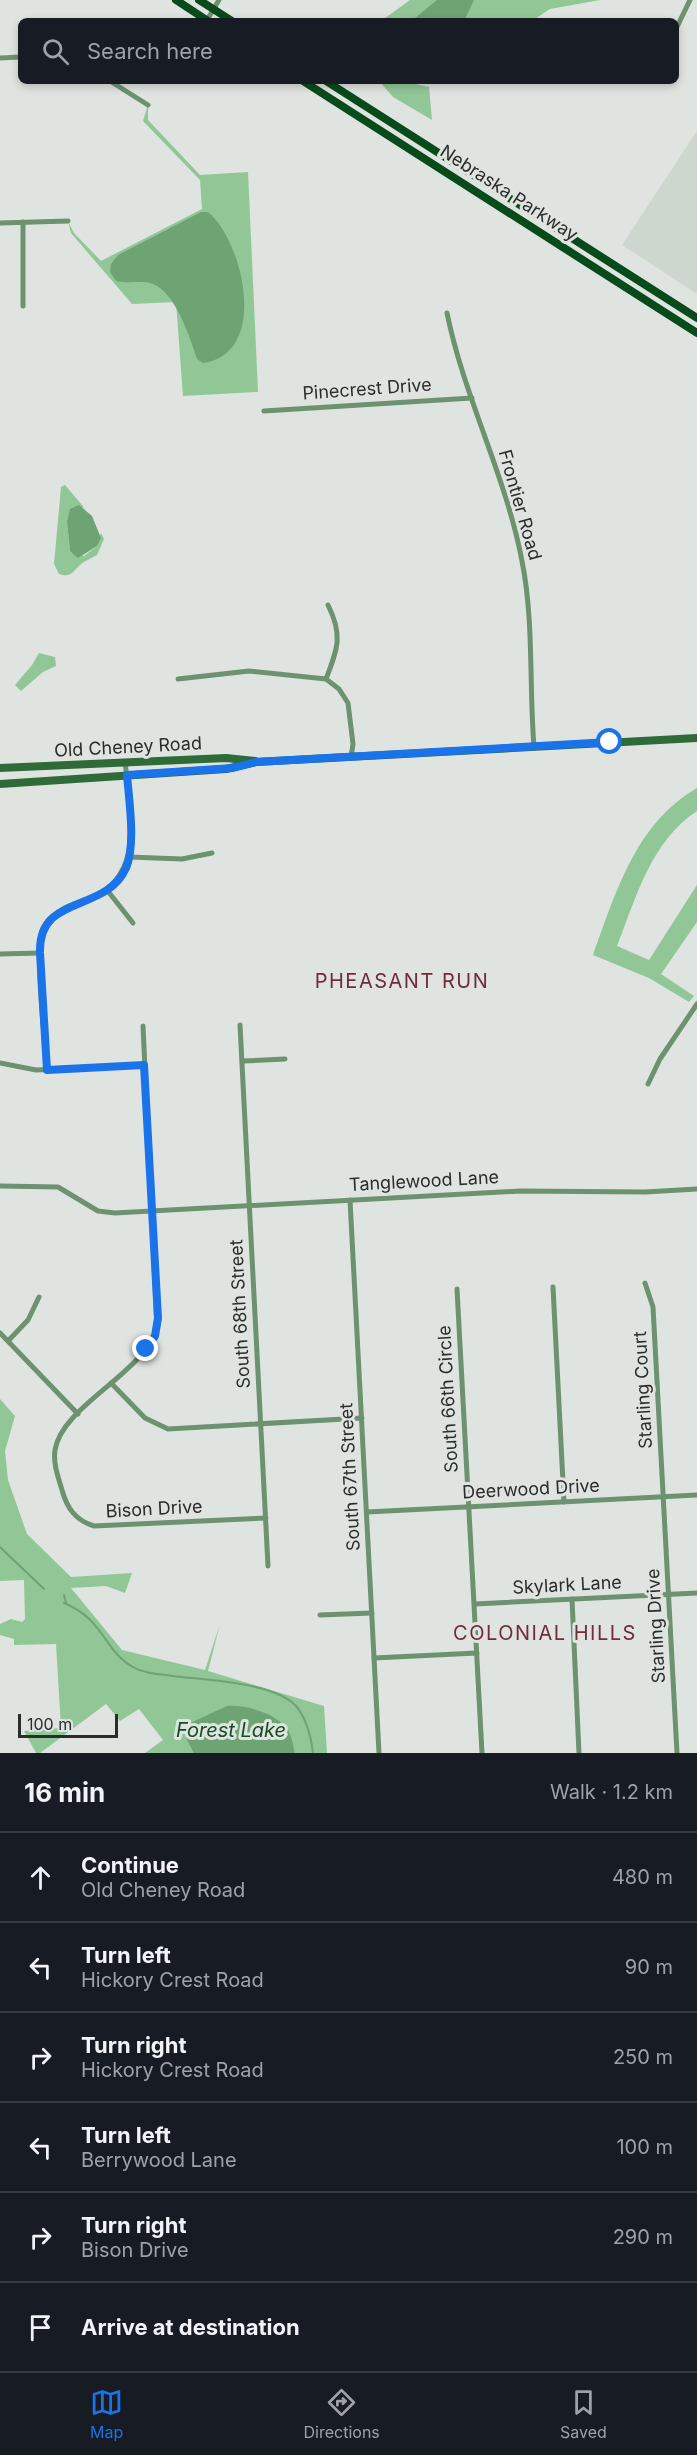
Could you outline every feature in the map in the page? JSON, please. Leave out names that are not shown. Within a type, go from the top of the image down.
[{"type":"main road","points":[[176,0],[204,18]]},
{"type":"main road","points":[[199,0],[227,18]]},
{"type":"main road","name":"Nebraska Parkway","points":[[308,84],[697,333]]},
{"type":"main road","name":"Nebraska Parkway","points":[[331,84],[697,318]]},
{"type":"main road","name":"Old Cheney Road","points":[[0,768],[226,758],[256,762],[697,738]]},
{"type":"main road","name":"Old Cheney Road","points":[[0,784],[233,768],[256,762]]},
{"type":"street","points":[[208,18],[219,0]]},
{"type":"street","points":[[679,23],[690,0]]},
{"type":"street","points":[[0,58],[18,57]]},
{"type":"street","points":[[115,84],[148,105]]},
{"type":"street","points":[[0,222],[68,221]]},
{"type":"street","points":[[23,222],[23,306]]},
{"type":"street","name":"Frontier Road","points":[[447,313],[459,360],[511,517],[522,561],[534,747]]},
{"type":"street","name":"Pinecrest Drive","points":[[264,411],[472,398]]},
{"type":"street","points":[[326,679],[339,636],[336,621],[328,604]]},
{"type":"street","points":[[178,679],[249,671],[326,679],[339,689],[348,703],[353,744],[351,757]]},
{"type":"street","points":[[47,1070],[40,953],[41,934],[49,920],[62,910],[107,890],[123,872],[129,857],[125,762]]},
{"type":"street","points":[[129,857],[182,859],[212,853]]},
{"type":"street","points":[[107,890],[133,923]]},
{"type":"street","points":[[0,954],[40,953]]},
{"type":"street","points":[[648,1084],[660,1059],[697,1004]]},
{"type":"street","name":"South 68th Street","points":[[240,1025],[268,1566]]},
{"type":"street","name":"Bison Drive","points":[[143,1026],[157,1328],[146,1349],[78,1414],[60,1435],[54,1458],[65,1501],[74,1515],[86,1523],[102,1527],[266,1518]]},
{"type":"street","points":[[243,1061],[285,1059]]},
{"type":"street","points":[[0,1063],[20,1069],[47,1070],[144,1065]]},
{"type":"street","name":"Tanglewood Lane","points":[[0,1186],[58,1188],[90,1207],[107,1213],[520,1191],[645,1192],[697,1188]]},
{"type":"street","name":"South 67th Street","points":[[350,1200],[379,1753]]},
{"type":"street","name":"Starling Court","points":[[645,1283],[653,1307],[664,1497]]},
{"type":"street","points":[[553,1287],[564,1502]]},
{"type":"street","name":"South 66th Circle","points":[[457,1289],[482,1753]]},
{"type":"street","points":[[8,1341],[33,1314],[39,1297]]},
{"type":"street","points":[[0,1333],[78,1414]]},
{"type":"street","points":[[111,1383],[145,1418],[168,1429],[362,1418]]},
{"type":"street","name":"Deerwood Drive","points":[[367,1512],[697,1495]]},
{"type":"street","name":"Starling Drive","points":[[664,1497],[677,1753]]},
{"type":"street","name":"Skylark Lane","points":[[474,1604],[697,1593]]},
{"type":"street","points":[[572,1599],[579,1753]]},
{"type":"street","points":[[320,1615],[372,1613]]},
{"type":"street","points":[[374,1658],[477,1653]]},
{"type":"shaded area","points":[[410,0],[600,0],[550,9],[536,18],[385,18]]},
{"type":"shaded area","points":[[382,84],[416,84],[429,87],[432,120],[393,97]]},
{"type":"shaded area","points":[[148,105],[148,120],[200,175],[248,172],[258,392],[183,396],[176,302],[132,304],[71,233],[68,221],[74,233],[101,261],[202,209],[200,180],[143,121]]},
{"type":"shaded area","points":[[697,131],[697,294],[622,245]]},
{"type":"shaded area","points":[[65,485],[87,511],[83,507],[67,522],[70,551],[84,556],[97,546],[101,533],[104,539],[97,555],[84,562],[71,574],[66,575],[59,574],[54,564],[61,487]]},
{"type":"shaded area","points":[[39,653],[55,657],[56,666],[43,672],[21,691],[15,685]]},
{"type":"shaded area","points":[[697,788],[697,811],[681,823],[656,854],[617,946],[649,960],[697,885],[697,922],[661,974],[694,996],[689,1002],[649,978],[593,955],[620,884],[643,840],[658,820]]},
{"type":"shaded area","points":[[0,1399],[15,1416],[5,1451],[8,1480],[27,1534],[71,1577],[132,1573],[125,1593],[106,1586],[71,1588],[122,1650],[205,1670],[220,1624],[208,1671],[324,1706],[327,1753],[145,1753],[163,1740],[139,1709],[120,1721],[106,1704],[40,1753],[36,1753],[24,1731],[61,1728],[56,1644],[14,1645],[14,1639],[0,1635],[0,1624],[11,1619],[22,1622],[25,1619],[24,1580],[0,1581]]},
{"type":"water","points":[[437,0],[474,0],[465,18],[415,18]]},
{"type":"water","points":[[201,212],[208,212],[220,226],[231,246],[244,294],[243,318],[237,339],[224,355],[203,363],[197,359],[175,306],[161,289],[149,283],[116,281],[110,272],[111,264],[118,255]]},
{"type":"water","points":[[79,505],[92,516],[101,538],[97,546],[78,558],[70,551],[67,522],[70,509]]},
{"type":"water","name":"Forest Lake","points":[[227,1706],[252,1708],[277,1719],[288,1730],[295,1753],[194,1753],[186,1738],[188,1724]]},
{"type":"waterway","points":[[0,1547],[44,1589]]},
{"type":"waterway","points":[[64,1595],[66,1603]]},
{"type":"waterway","points":[[64,1603],[88,1618],[123,1660],[133,1667],[158,1674],[256,1687],[286,1698],[296,1706],[306,1722],[313,1753]]},
{"type":"district","name":"PHEASANT RUN","points":[[402,981]]},
{"type":"district","name":"COLONIAL HILLS","points":[[545,1633]]},
{"type":"route","points":[[146,1349],[155,1336],[158,1318],[144,1065],[47,1070],[39,942],[44,926],[55,914],[102,894],[119,878],[125,868],[130,843],[127,775],[233,768],[256,762],[610,742]]}]
